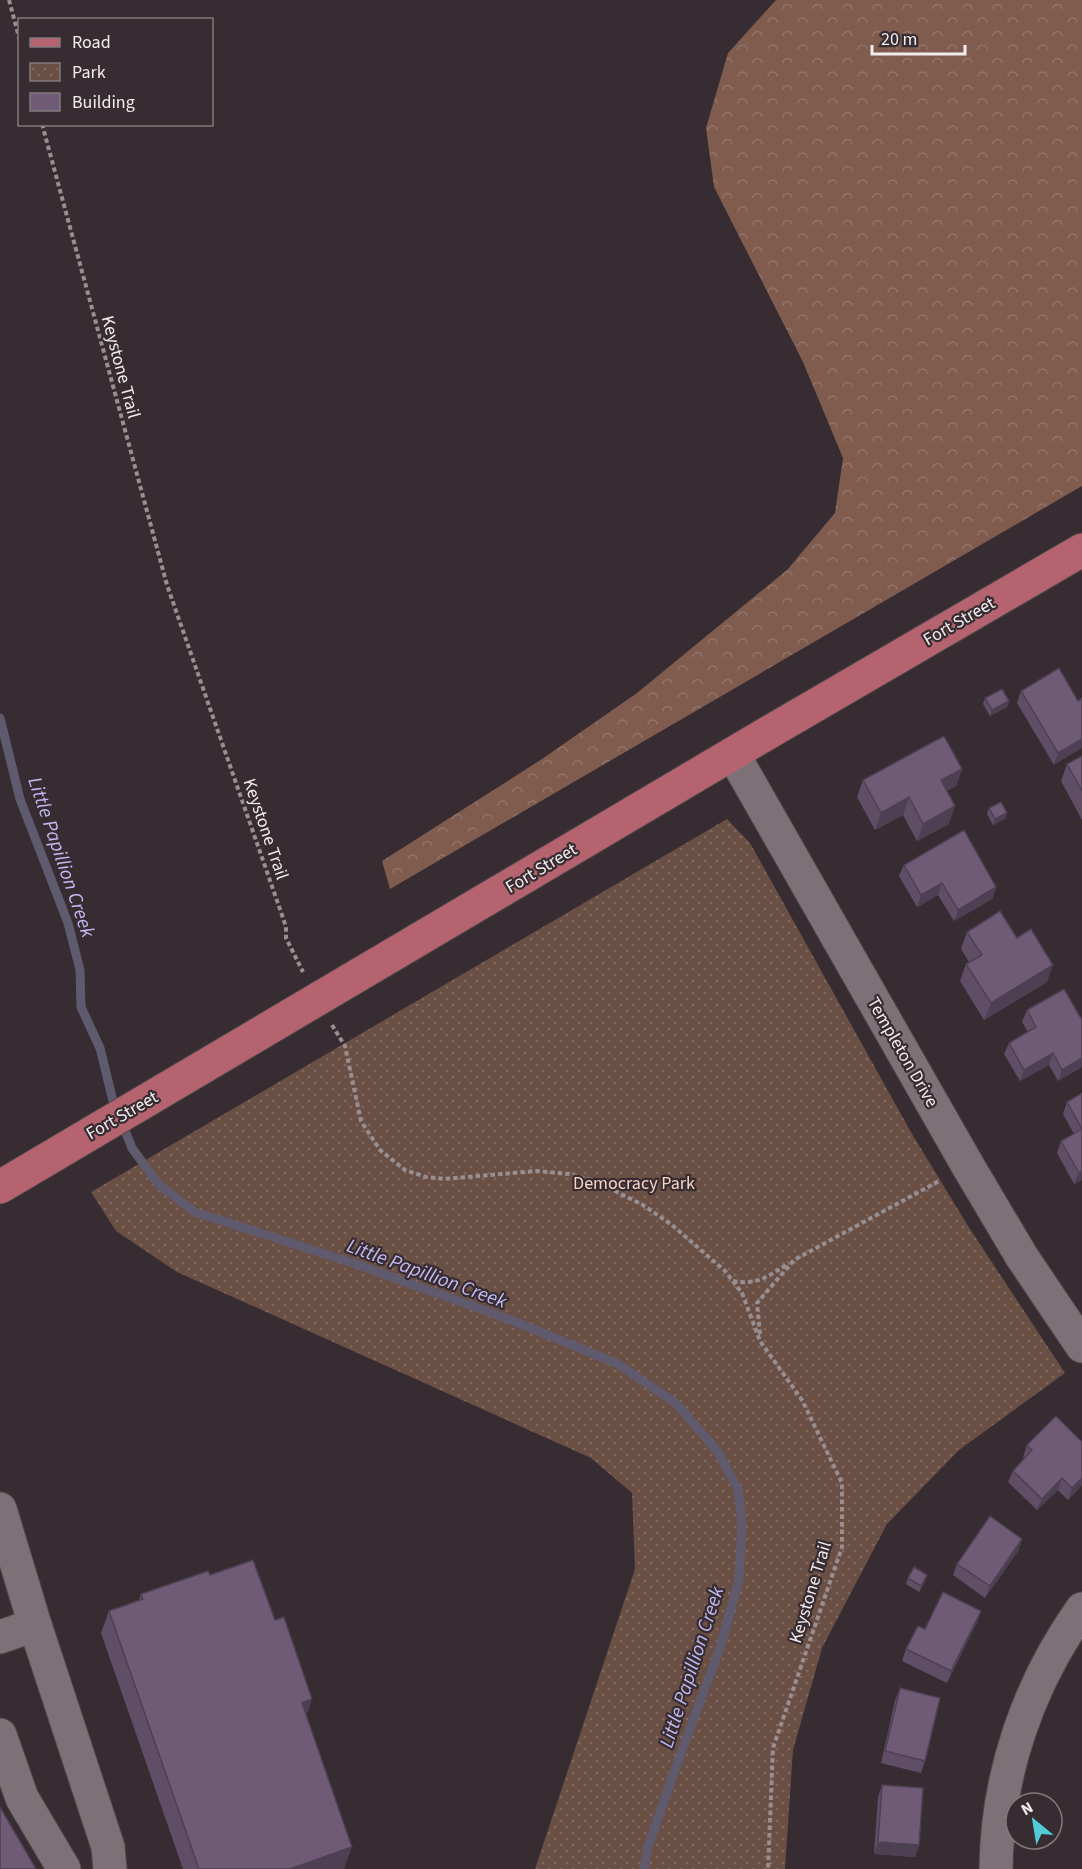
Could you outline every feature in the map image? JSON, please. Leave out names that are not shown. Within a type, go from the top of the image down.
[{"type":"main road","name":"Fort Street","points":[[0,1187],[1082,550]]},
{"type":"street","name":"Templeton Drive","points":[[733,754],[968,1166],[1022,1257],[1082,1346]]},
{"type":"street","points":[[0,1509],[35,1625],[108,1848],[110,1869]]},
{"type":"street","points":[[996,1869],[1002,1797],[1012,1753],[1026,1711],[1044,1670],[1066,1631],[1082,1609]]},
{"type":"street","points":[[0,1637],[35,1625]]},
{"type":"street","points":[[0,1736],[22,1798],[64,1869]]},
{"type":"path","points":[[9,0],[18,34]]},
{"type":"path","name":"Keystone Trail","points":[[43,126],[167,585],[282,915],[286,927],[286,938],[345,1046],[361,1121],[380,1150],[405,1170],[426,1177],[444,1179],[536,1171],[569,1174],[595,1181],[643,1205],[672,1225],[725,1271],[742,1293],[760,1341],[802,1400],[842,1483],[842,1547],[773,1748],[768,1869]]},
{"type":"path","points":[[733,1281],[747,1284],[763,1279],[968,1166]]},
{"type":"path","points":[[760,1341],[757,1303],[794,1260]]},
{"type":"green space","points":[[776,0],[1082,0],[1082,486],[390,889],[382,861],[542,759],[637,693],[787,570],[835,513],[843,458],[803,362],[714,187],[706,128],[728,53]]},
{"type":"green space","name":"Democracy Park","points":[[727,819],[750,843],[912,1134],[968,1226],[1065,1373],[959,1450],[887,1524],[822,1648],[793,1750],[785,1869],[535,1869],[635,1569],[632,1493],[591,1458],[177,1272],[116,1231],[91,1192]]},
{"type":"building","points":[[1059,668],[1078,701],[1082,698],[1082,739],[1058,753],[1021,691]]},
{"type":"building","points":[[1002,689],[1009,701],[992,710],[985,698]]},
{"type":"building","points":[[944,736],[962,769],[941,780],[955,806],[923,824],[909,797],[881,813],[863,780]]},
{"type":"building","points":[[1082,756],[1082,791],[1067,764]]},
{"type":"building","points":[[1001,802],[1007,813],[995,819],[989,808]]},
{"type":"building","points":[[964,830],[996,887],[958,910],[942,883],[921,895],[904,865]]},
{"type":"building","points":[[1000,911],[1017,938],[1031,929],[1053,965],[991,1003],[966,964],[982,955],[967,932]]},
{"type":"building","points":[[1064,989],[1082,1020],[1082,1058],[1062,1070],[1053,1053],[1024,1070],[1009,1043],[1036,1027],[1027,1010]]},
{"type":"building","points":[[1082,1093],[1082,1129],[1067,1102]]},
{"type":"building","points":[[1082,1129],[1082,1171],[1079,1173],[1061,1141]]},
{"type":"building","points":[[1056,1416],[1082,1442],[1082,1478],[1072,1488],[1062,1478],[1042,1499],[1013,1471],[1032,1450],[1027,1445]]},
{"type":"building","points":[[990,1516],[1022,1539],[990,1586],[957,1564]]},
{"type":"building","points":[[253,1560],[275,1620],[284,1617],[312,1699],[302,1703],[352,1847],[290,1869],[199,1869],[109,1611],[143,1599],[141,1594],[208,1571],[210,1575]]},
{"type":"building","points":[[914,1567],[927,1575],[921,1586],[908,1578]]},
{"type":"building","points":[[943,1592],[981,1611],[951,1671],[906,1649],[918,1626],[925,1629]]},
{"type":"building","points":[[900,1688],[940,1698],[925,1761],[885,1751]]},
{"type":"building","points":[[882,1785],[923,1788],[919,1845],[878,1842]]},
{"type":"building","points":[[0,1807],[36,1869],[0,1869]]},
{"type":"waterway","name":"Little Papillion Creek","points":[[0,718],[20,799],[68,923],[80,970],[81,1007],[100,1048],[113,1101],[132,1148],[159,1185],[195,1212],[353,1263],[516,1322],[618,1364],[677,1404],[718,1452],[738,1489],[742,1523],[739,1579],[721,1645],[648,1847],[644,1869]]}]
